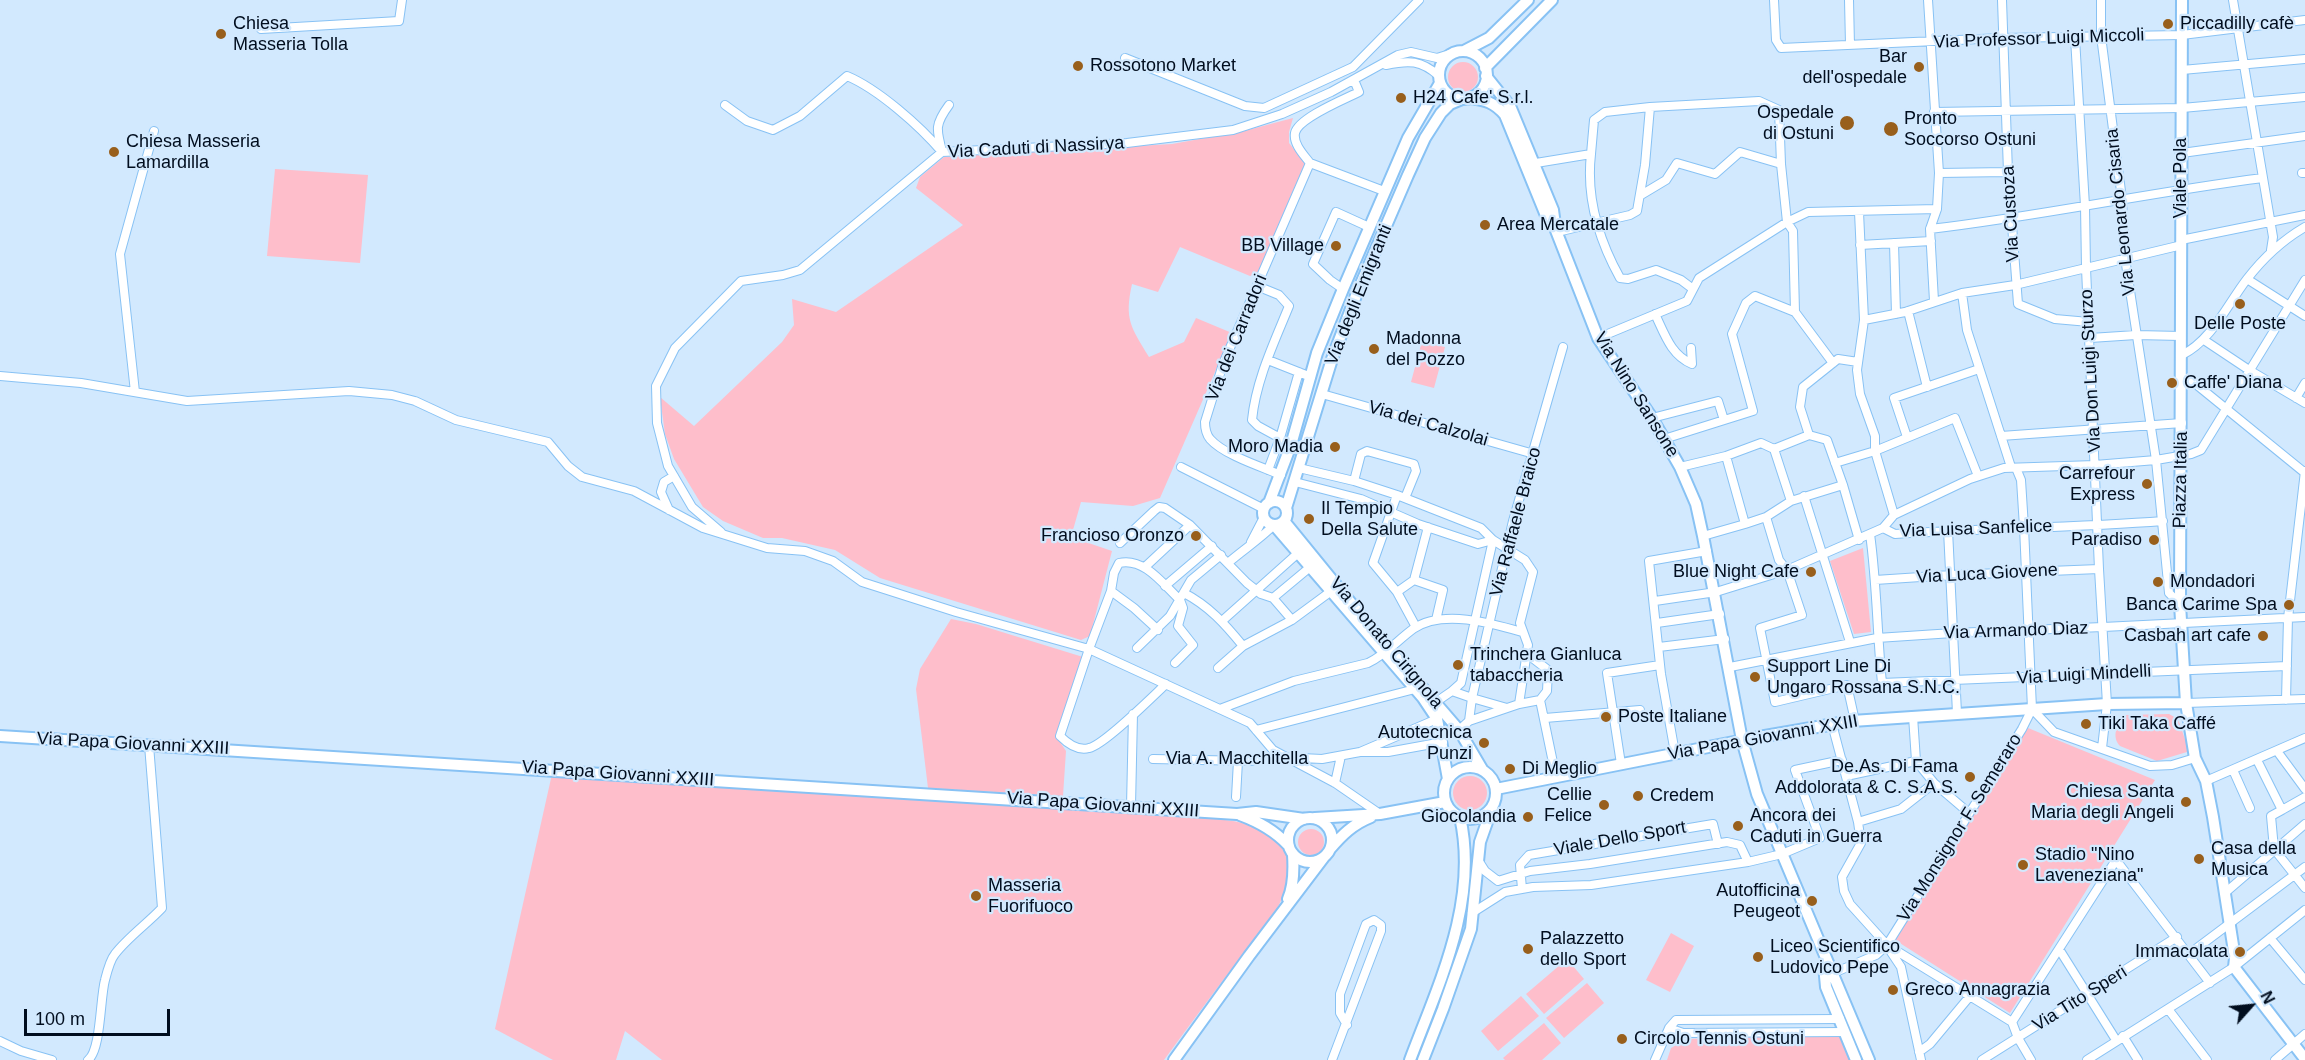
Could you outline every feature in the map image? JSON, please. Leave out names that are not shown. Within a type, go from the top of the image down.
[{"type":"main road","name":"Via degli Emigranti","points":[[1266,510],[1281,475],[1317,353],[1342,289],[1408,138],[1440,80],[1443,61],[1489,38],[1528,0]]},
{"type":"main road","name":"Via degli Emigranti","points":[[1279,523],[1287,515],[1286,508],[1332,359],[1357,293],[1421,147],[1441,113],[1450,104],[1482,89],[1486,72],[1552,0]]},
{"type":"main road","name":"Viale Pola","points":[[2182,0],[2182,356]]},
{"type":"main road","points":[[1460,52],[1477,56],[1486,72]]},
{"type":"main road","name":"Via Nino Sansone","points":[[1486,72],[1510,106],[1530,164]]},
{"type":"main road","points":[[1440,80],[1449,94],[1466,98]]},
{"type":"main road","name":"Via Nino Sansone","points":[[1466,98],[1488,101],[1498,106],[1505,115],[1553,210],[1556,230],[1598,338],[1653,418],[1680,467],[1696,504],[1716,592],[1742,740],[1757,794],[1869,1060]]},
{"type":"main road","name":"Piazza Italia","points":[[2182,356],[2180,604],[2182,671],[2195,758],[2206,781],[2226,892],[2235,958],[2234,967]]},
{"type":"main road","points":[[1279,523],[1268,522],[1266,510],[1280,503],[1286,508]]},
{"type":"main road","name":"Via Donato Cirignola","points":[[1279,523],[1309,568],[1460,730],[1482,769]]},
{"type":"main road","name":"Via Donato Cirignola","points":[[1279,523],[1386,651],[1437,720],[1448,778]]},
{"type":"main road","name":"Via Papa Giovanni XXIII","points":[[1496,789],[1742,740],[1855,721],[2107,704],[2186,703]]},
{"type":"main road","name":"Via Papa Giovanni XXIII","points":[[0,736],[1237,814],[1256,812],[1309,819],[1380,814],[1445,802]]},
{"type":"main road","points":[[1423,1060],[1471,929],[1480,842],[1497,795],[1494,781],[1482,769],[1467,767],[1453,773],[1448,778],[1444,794],[1445,802],[1454,814],[1460,818],[1478,819],[1492,808]]},
{"type":"main road","name":"Via Papa Giovanni XXIII","points":[[1237,814],[1259,822],[1277,833],[1290,850]]},
{"type":"main road","name":"Via Papa Giovanni XXIII","points":[[1174,1060],[1327,853],[1345,832],[1359,822],[1380,814]]},
{"type":"main road","points":[[1410,1060],[1455,938],[1464,881],[1466,842],[1460,818]]},
{"type":"main road","points":[[1285,908],[1292,890],[1289,832],[1293,826],[1309,819],[1320,821],[1332,836],[1327,853],[1318,861],[1304,862],[1290,850]]},
{"type":"main road","points":[[1824,956],[1826,987],[1856,1060]]},
{"type":"main road","points":[[2234,967],[2305,1059]]},
{"type":"street","points":[[261,29],[399,21],[402,0]]},
{"type":"street","points":[[1125,58],[1245,106],[1264,108],[1353,67],[1419,0]]},
{"type":"street","name":"Via Professor Luigi Miccoli","points":[[1774,0],[1776,40],[1781,48],[2182,34],[2305,20]]},
{"type":"street","points":[[1849,0],[1850,45]]},
{"type":"street","points":[[1928,0],[1939,173],[1937,209],[1930,229],[1934,301]]},
{"type":"street","name":"Via Custoza","points":[[2002,0],[2008,172],[2015,285]]},
{"type":"street","name":"Via Leonardo Cisaria","points":[[2101,0],[2101,36],[2122,199],[2125,258],[2150,424]]},
{"type":"street","points":[[2233,0],[2273,237],[2271,250]]},
{"type":"street","name":"Via Don Luigi Sturzo","points":[[2075,38],[2085,206],[2098,569],[2107,704],[2102,747]]},
{"type":"street","name":"Via Caduti di Nassirya","points":[[723,533],[692,507],[668,466],[657,423],[656,386],[675,348],[741,281],[800,270],[942,152],[1127,143],[1233,130],[1282,114],[1354,80],[1398,55],[1411,52],[1437,58],[1460,52]]},
{"type":"street","points":[[2182,70],[2305,59]]},
{"type":"street","name":"Via Caduti di Nassirya","points":[[1379,67],[1406,61],[1429,68],[1440,80]]},
{"type":"street","points":[[725,105],[747,121],[773,130],[800,116],[847,76],[866,84],[942,152]]},
{"type":"street","points":[[1354,80],[1359,92],[1311,116],[1297,128],[1294,136],[1310,163],[1384,191]]},
{"type":"street","points":[[1934,112],[2006,109],[2182,108],[2305,97]]},
{"type":"street","points":[[1693,288],[1681,280],[1656,270],[1628,279],[1620,278],[1597,223],[1589,175],[1594,120],[1605,112],[1650,107],[1760,101],[1779,110],[1786,222],[1793,231],[1796,312]]},
{"type":"street","points":[[942,152],[936,130],[940,117],[949,105]]},
{"type":"street","points":[[1556,230],[1597,223],[1630,215],[1637,211],[1641,195],[1650,107]]},
{"type":"street","points":[[135,392],[120,254],[154,131]]},
{"type":"street","points":[[2182,153],[2305,136]]},
{"type":"street","points":[[1641,195],[1666,180],[1677,163],[1715,174],[1740,152],[1781,164]]},
{"type":"street","points":[[1530,164],[1591,154]]},
{"type":"street","name":"Via dei Carradori","points":[[1281,475],[1227,451],[1211,441],[1206,432],[1205,422],[1223,364],[1310,163]]},
{"type":"street","points":[[1939,173],[2008,172]]},
{"type":"street","points":[[1930,229],[2012,219],[2181,188],[2263,178]]},
{"type":"street","points":[[1598,338],[1687,301],[1699,278],[1786,222],[1808,212],[1937,209]]},
{"type":"street","points":[[1859,212],[1864,320],[1858,362],[1860,394],[1875,436],[1875,451],[1894,515]]},
{"type":"street","name":"Via degli Emigranti","points":[[1342,289],[1313,264],[1336,213],[1369,227]]},
{"type":"street","points":[[1864,320],[1908,311],[1962,293],[2015,285],[2181,242],[2305,215]]},
{"type":"street","points":[[2182,356],[2204,340],[2247,279],[2271,250],[2305,227]]},
{"type":"street","points":[[1860,245],[1931,242]]},
{"type":"street","points":[[1894,243],[1896,314]]},
{"type":"street","points":[[2247,279],[2305,316]]},
{"type":"street","points":[[1883,528],[1894,515],[1978,476],[2014,467],[2095,465],[2156,460],[2200,450],[2305,280]]},
{"type":"street","points":[[2015,285],[2018,304],[2055,319],[2089,322]]},
{"type":"street","points":[[1257,286],[1279,296],[1289,306],[1259,382],[1252,420],[1258,426],[1280,438]]},
{"type":"street","points":[[1962,293],[1967,330],[1979,369],[2001,436],[2021,480],[2032,709],[2054,732],[2102,747],[2150,766],[2172,765],[2195,758]]},
{"type":"street","points":[[1664,439],[1753,411],[1732,334],[1746,303],[1755,296],[1796,312],[1833,363]]},
{"type":"street","points":[[1908,311],[1928,387]]},
{"type":"street","points":[[1655,314],[1679,359],[1692,364],[1691,348]]},
{"type":"street","points":[[2090,338],[2136,335],[2181,336]]},
{"type":"street","points":[[2204,340],[2305,403]]},
{"type":"street","name":"Via Raffaele Braico","points":[[1469,721],[1488,624],[1507,548],[1563,347]]},
{"type":"street","points":[[1809,435],[1800,407],[1803,387],[1838,359],[1858,362]]},
{"type":"street","points":[[1268,360],[1311,377]]},
{"type":"street","points":[[1907,437],[1894,399],[1979,369]]},
{"type":"street","points":[[1268,470],[1299,372]]},
{"type":"street","points":[[0,376],[81,382],[187,401],[349,391],[392,395],[415,401],[456,420],[548,442],[567,466],[582,477],[634,491],[703,528],[767,548],[805,551],[833,561],[862,582],[956,612],[1089,649],[1250,723],[1273,750],[1335,783],[1380,814]]},
{"type":"street","points":[[2182,377],[2192,381],[2305,472],[2288,618],[2287,700]]},
{"type":"street","points":[[2296,398],[2305,383]]},
{"type":"street","name":"Via dei Calzolai","points":[[1322,394],[1534,454]]},
{"type":"street","points":[[1653,418],[1718,401],[1724,420]]},
{"type":"street","points":[[1835,463],[1875,451],[1955,418],[1978,476]]},
{"type":"street","points":[[2001,436],[2182,423]]},
{"type":"street","name":"Piazza Italia","points":[[2150,424],[2163,521],[2169,593],[2180,604]]},
{"type":"street","points":[[1680,467],[1726,456],[1761,443],[1774,449],[1809,435],[1827,440],[1843,485],[1858,540]]},
{"type":"street","points":[[1774,449],[1791,501]]},
{"type":"street","points":[[1354,481],[1361,454],[1367,451],[1414,464],[1416,471],[1405,498]]},
{"type":"street","points":[[1726,456],[1745,524]]},
{"type":"street","points":[[1181,467],[1266,510],[1256,534],[1248,545],[1228,563]]},
{"type":"street","points":[[1299,468],[1354,481],[1397,495],[1481,528],[1493,540],[1525,560],[1533,572],[1520,623],[1528,645],[1519,704]]},
{"type":"street","points":[[669,510],[661,492],[664,482],[674,476]]},
{"type":"street","points":[[1295,482],[1361,499],[1428,527],[1478,544],[1493,540]]},
{"type":"street","points":[[1704,536],[1766,517],[1791,501],[1843,485]]},
{"type":"street","points":[[1397,495],[1373,563],[1397,592],[1416,627]]},
{"type":"street","points":[[1804,496],[1850,642]]},
{"type":"street","points":[[685,519],[692,507]]},
{"type":"street","points":[[1120,543],[1159,507],[1165,508],[1190,525],[1256,590],[1273,598],[1292,620]]},
{"type":"street","points":[[1766,517],[1779,560],[1787,570],[1802,615],[1760,628],[1775,702],[1847,686],[1855,721]]},
{"type":"street","name":"Via Luisa Sanfelice","points":[[1655,600],[1716,592],[1787,570],[1883,528],[1895,534],[2163,521]]},
{"type":"street","points":[[1248,545],[1279,523]]},
{"type":"street","points":[[1145,567],[1190,525]]},
{"type":"street","points":[[1397,592],[1414,579],[1428,527]]},
{"type":"street","points":[[1948,530],[1957,713]]},
{"type":"street","points":[[1870,534],[1878,638]]},
{"type":"street","name":"Via Raffaele Braico","points":[[1452,691],[1461,683],[1493,540]]},
{"type":"street","points":[[1165,586],[1212,546]]},
{"type":"street","points":[[1675,753],[1660,664],[1655,600],[1649,561],[1707,551]]},
{"type":"street","points":[[1222,621],[1298,554]]},
{"type":"street","points":[[1137,648],[1170,616],[1191,580],[1221,555]]},
{"type":"street","points":[[1166,684],[1096,745],[1088,749],[1069,745],[1060,736],[1119,563],[1127,561],[1145,567],[1165,586],[1182,596],[1203,602],[1243,645]]},
{"type":"street","points":[[1273,598],[1309,568]]},
{"type":"street","name":"Via Luca Giovene","points":[[1875,580],[2098,569]]},
{"type":"street","points":[[1414,579],[1443,590],[1436,620]]},
{"type":"street","points":[[1111,591],[1158,630]]},
{"type":"street","points":[[1218,668],[1243,645],[1292,620],[1330,592]]},
{"type":"street","points":[[1174,663],[1193,645],[1178,626],[1183,608],[1182,596]]},
{"type":"street","points":[[1657,623],[1719,614]]},
{"type":"street","points":[[1220,709],[1268,690],[1368,663],[1416,627],[1436,620],[1450,617],[1522,632]]},
{"type":"street","name":"Via Armando Diaz","points":[[1730,667],[1878,638],[2305,617]]},
{"type":"street","name":"Via Luigi Mindelli","points":[[1878,638],[1882,683],[2287,666]]},
{"type":"street","points":[[1659,646],[1725,639]]},
{"type":"street","points":[[1460,730],[1469,721],[1519,704],[1540,700],[1547,692],[1548,670],[1526,653]]},
{"type":"street","points":[[1621,764],[1607,674],[1660,664]]},
{"type":"street","points":[[1256,730],[1414,688]]},
{"type":"street","points":[[1436,702],[1452,691],[1507,708]]},
{"type":"street","name":"Via Papa Giovanni XXIII","points":[[2186,703],[2305,699]]},
{"type":"street","points":[[1540,700],[1556,777]]},
{"type":"street","name":"Via Monsignor F. Semeraro","points":[[1887,945],[2022,729],[2032,709]]},
{"type":"street","points":[[1545,718],[1640,710]]},
{"type":"street","points":[[1131,806],[1133,714]]},
{"type":"street","points":[[1913,716],[1916,760],[1934,783],[1969,813]]},
{"type":"street","points":[[1360,752],[1437,720]]},
{"type":"street","points":[[1833,724],[1858,822],[1861,843],[1842,877],[1844,891],[1857,914],[1887,945],[1901,968],[1920,1056]]},
{"type":"street","points":[[2206,781],[2305,738]]},
{"type":"street","points":[[1360,752],[1388,752],[1443,742]]},
{"type":"street","points":[[88,1060],[92,1057],[97,1045],[105,980],[114,955],[162,908],[149,745]]},
{"type":"street","points":[[2277,751],[2305,789]]},
{"type":"street","name":"Via A. Macchitella","points":[[1153,759],[1238,761],[1286,757],[1322,759],[1360,752]]},
{"type":"street","points":[[1335,783],[1341,756]]},
{"type":"street","name":"Viale Dello Sport","points":[[1472,913],[1505,892],[1591,885],[1748,862],[1782,854],[1820,838],[1796,770],[1842,760]]},
{"type":"street","points":[[1846,776],[1916,760]]},
{"type":"street","points":[[2257,760],[2282,810]]},
{"type":"street","points":[[1236,797],[1238,761]]},
{"type":"street","points":[[2233,770],[2250,808]]},
{"type":"street","points":[[1858,822],[1901,808],[1934,783]]},
{"type":"street","points":[[2305,797],[2271,816],[2274,849],[2305,888]]},
{"type":"street","name":"Viale Dello Sport","points":[[1521,874],[1520,865],[1529,855],[1687,827],[1713,824],[1718,844]]},
{"type":"street","points":[[2226,892],[2305,824]]},
{"type":"street","name":"Viale Dello Sport","points":[[1478,860],[1485,872],[1498,881],[1521,874],[1727,842],[1740,845],[1748,862]]},
{"type":"street","points":[[2012,1022],[2116,860],[2210,983]]},
{"type":"street","points":[[2189,954],[2305,867]]},
{"type":"street","points":[[1521,874],[1522,889]]},
{"type":"street","points":[[2087,1060],[2234,967],[2305,910]]},
{"type":"street","points":[[1332,1060],[1347,1025],[1381,931],[1381,925],[1374,920],[1366,924],[1340,994],[1340,1013],[1347,1025]]},
{"type":"street","name":"Via Tito Speri","points":[[1982,1060],[2177,937]]},
{"type":"street","points":[[2270,938],[2305,979]]},
{"type":"street","points":[[1832,974],[1876,955],[1887,945]]},
{"type":"street","points":[[1887,945],[2012,1022],[2031,1060]]},
{"type":"street","points":[[2059,949],[2088,994],[2139,1060]]},
{"type":"street","points":[[1920,1056],[1970,996]]},
{"type":"street","points":[[2168,1009],[2207,1060]]},
{"type":"street","points":[[1655,1060],[1669,1028],[1676,1020],[1840,1019]]},
{"type":"street","points":[[1669,1028],[1683,1033],[1844,1032]]},
{"type":"street","points":[[2275,1060],[2305,1034]]},
{"type":"street","points":[[0,1041],[21,1051],[52,1060]]},
{"type":"shaded area","points":[[1463,62],[1474,66],[1478,77],[1474,88],[1463,92],[1452,88],[1448,77],[1452,66]]},
{"type":"shaded area","points":[[1293,118],[1289,143],[1305,163],[1258,273],[1250,276],[1180,247],[1158,292],[1132,284],[1129,315],[1134,330],[1149,357],[1184,342],[1196,318],[1232,333],[1160,498],[1133,506],[1081,502],[1071,537],[1112,551],[1090,636],[1081,640],[880,578],[835,550],[782,538],[763,538],[723,521],[703,507],[674,459],[665,434],[660,397],[694,426],[782,342],[794,325],[792,299],[836,312],[963,225],[916,188],[920,177],[944,157],[1172,144],[1244,131]]},
{"type":"shaded area","points":[[275,169],[368,175],[360,263],[267,256]]},
{"type":"shaded area","points":[[1422,341],[1445,347],[1434,388],[1411,382]]},
{"type":"shaded area","points":[[1863,548],[1871,632],[1854,634],[1830,561]]},
{"type":"shaded area","points":[[951,619],[976,624],[1083,657],[1058,739],[1066,751],[1063,796],[928,788],[916,689],[920,669]]},
{"type":"shaded area","points":[[2169,714],[2178,719],[2188,748],[2187,752],[2157,761],[2120,746],[2117,742],[2116,730],[2126,715]]},
{"type":"shaded area","name":"Stadio \"Nino Laveneziana\"","points":[[2028,728],[2155,780],[2010,1013],[1895,940]]},
{"type":"shaded area","points":[[552,774],[1154,813],[1227,820],[1254,826],[1274,838],[1286,855],[1289,875],[1279,905],[1271,919],[1164,1060],[662,1060],[625,1031],[616,1060],[553,1060],[495,1029]]},
{"type":"shaded area","points":[[1470,776],[1482,781],[1487,793],[1482,805],[1470,810],[1458,805],[1453,793],[1458,781]]},
{"type":"shaded area","points":[[1311,829],[1320,833],[1324,842],[1320,851],[1311,855],[1302,851],[1298,842],[1302,833]]},
{"type":"shaded area","points":[[1671,933],[1694,946],[1670,992],[1646,980]]},
{"type":"shaded area","points":[[1567,959],[1584,979],[1544,1014],[1526,994]]},
{"type":"shaded area","points":[[1587,983],[1604,1003],[1564,1038],[1546,1018]]},
{"type":"shaded area","points":[[1521,996],[1539,1016],[1498,1051],[1481,1031]]},
{"type":"shaded area","points":[[1544,1023],[1561,1043],[1542,1060],[1505,1060],[1503,1058]]},
{"type":"shaded area","points":[[1842,1036],[1851,1060],[1667,1060],[1671,1048],[1687,1039]]},
{"type":"place","name":"Piccadilly cafè","points":[[2168,24]]},
{"type":"place","name":"Chiesa Masseria Tolla","points":[[221,34]]},
{"type":"place","name":"Rossotono Market","points":[[1078,66]]},
{"type":"place","name":"Bar dell'ospedale","points":[[1919,67]]},
{"type":"place","name":"H24 Cafe' S.r.l.","points":[[1401,98]]},
{"type":"place","name":"Ospedale di Ostuni","points":[[1847,123]]},
{"type":"place","name":"Pronto Soccorso Ostuni","points":[[1891,129]]},
{"type":"place","name":"Chiesa Masseria Lamardilla","points":[[114,152]]},
{"type":"place","name":"Area Mercatale","points":[[1485,225]]},
{"type":"place","name":"BB Village","points":[[1336,246]]},
{"type":"place","name":"Delle Poste","points":[[2240,304]]},
{"type":"place","name":"Madonna del Pozzo","points":[[1374,349]]},
{"type":"place","name":"Caffe' Diana","points":[[2172,383]]},
{"type":"place","name":"Moro Madia","points":[[1335,447]]},
{"type":"place","name":"Carrefour Express","points":[[2147,484]]},
{"type":"place","name":"Il Tempio Della Salute","points":[[1309,519]]},
{"type":"place","name":"Francioso Oronzo","points":[[1196,536]]},
{"type":"place","name":"Paradiso","points":[[2154,540]]},
{"type":"place","name":"Blue Night Cafe","points":[[1811,572]]},
{"type":"place","name":"Mondadori","points":[[2158,582]]},
{"type":"place","name":"Banca Carime Spa","points":[[2289,605]]},
{"type":"place","name":"Casbah art cafe","points":[[2263,636]]},
{"type":"place","name":"Trinchera Gianluca tabaccheria","points":[[1458,665]]},
{"type":"place","name":"Support Line Di Ungaro Rossana S.N.C.","points":[[1755,677]]},
{"type":"place","name":"Poste Italiane","points":[[1606,717]]},
{"type":"place","name":"Tiki Taka Caffé","points":[[2086,724]]},
{"type":"place","name":"Autotecnica Punzi","points":[[1484,743]]},
{"type":"place","name":"Di Meglio","points":[[1510,769]]},
{"type":"place","name":"De.As. Di Fama Addolorata & C. S.A.S.","points":[[1970,777]]},
{"type":"place","name":"Credem","points":[[1638,796]]},
{"type":"place","name":"Chiesa Santa Maria degli Angeli","points":[[2186,802]]},
{"type":"place","name":"Cellie Felice","points":[[1604,805]]},
{"type":"place","name":"Giocolandia","points":[[1528,817]]},
{"type":"place","name":"Ancora dei Caduti in Guerra","points":[[1738,826]]},
{"type":"place","name":"Casa della Musica","points":[[2199,859]]},
{"type":"place","name":"Stadio \"Nino Laveneziana\"","points":[[2023,865]]},
{"type":"place","name":"Masseria Fuorifuoco","points":[[976,896]]},
{"type":"place","name":"Autofficina Peugeot","points":[[1812,901]]},
{"type":"place","name":"Palazzetto dello Sport","points":[[1528,949]]},
{"type":"place","name":"Immacolata","points":[[2240,952]]},
{"type":"place","name":"Liceo Scientifico Ludovico Pepe","points":[[1758,957]]},
{"type":"place","name":"Greco Annagrazia","points":[[1893,990]]},
{"type":"place","name":"Circolo Tennis Ostuni","points":[[1622,1039]]}]
